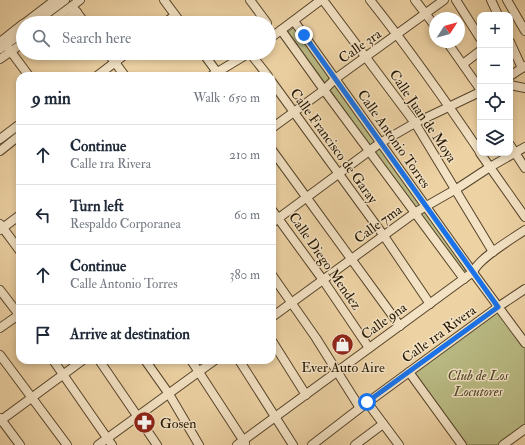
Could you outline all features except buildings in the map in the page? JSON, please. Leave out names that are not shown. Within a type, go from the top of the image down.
[{"type":"street","points":[[34,16],[55,0]]},
{"type":"street","points":[[43,16],[64,0]]},
{"type":"street","points":[[68,16],[80,0]]},
{"type":"street","points":[[164,0],[175,15]]},
{"type":"street","points":[[250,0],[262,16]]},
{"type":"street","points":[[276,33],[322,0]]},
{"type":"street","name":"Calle Juan de Moya","points":[[322,0],[415,123],[493,252]]},
{"type":"street","points":[[370,0],[449,107],[477,149]]},
{"type":"street","points":[[415,0],[429,17]]},
{"type":"street","name":"Calle 3ra","points":[[276,125],[324,90],[335,79],[444,0]]},
{"type":"street","points":[[456,0],[477,33]]},
{"type":"street","points":[[491,0],[497,12]]},
{"type":"street","points":[[507,0],[525,31]]},
{"type":"street","points":[[62,16],[74,9]]},
{"type":"street","points":[[74,9],[80,16]]},
{"type":"street","name":"Calle Antonio Torres","points":[[294,21],[380,143],[525,343]]},
{"type":"street","points":[[0,59],[16,35]]},
{"type":"street","points":[[276,35],[324,90],[416,212],[464,279]]},
{"type":"street","points":[[6,49],[16,39]]},
{"type":"street","points":[[6,49],[16,45]]},
{"type":"street","points":[[513,47],[524,67],[513,74]]},
{"type":"street","points":[[451,48],[477,85]]},
{"type":"street","points":[[6,49],[16,51]]},
{"type":"street","points":[[6,49],[26,72]]},
{"type":"street","points":[[463,64],[477,53]]},
{"type":"street","points":[[102,72],[118,60]]},
{"type":"street","points":[[207,60],[214,72]]},
{"type":"street","points":[[221,72],[239,60]]},
{"type":"street","points":[[255,60],[265,72]]},
{"type":"street","points":[[115,62],[122,72]]},
{"type":"street","points":[[513,85],[525,88]]},
{"type":"street","name":"Calle Francisco de Garay","points":[[276,87],[384,236],[430,304]]},
{"type":"street","points":[[276,220],[380,143],[415,123],[477,93]]},
{"type":"street","points":[[0,139],[16,127]]},
{"type":"street","points":[[0,151],[16,138]]},
{"type":"street","name":"Calle 7ma","points":[[276,314],[416,212],[525,147]]},
{"type":"street","points":[[514,153],[525,168]]},
{"type":"street","points":[[276,156],[400,326]]},
{"type":"street","points":[[482,156],[525,217]]},
{"type":"street","points":[[16,218],[1,227],[16,246]]},
{"type":"street","name":"Calle Diego Mendez","points":[[276,222],[323,280],[369,348]]},
{"type":"street","name":"Calle 9na","points":[[242,443],[275,417],[464,279],[473,272],[475,267],[493,252],[525,230]]},
{"type":"street","points":[[276,280],[292,302],[360,408]]},
{"type":"street","name":"Calle 1ra Rivera","points":[[312,445],[367,402],[525,288]]},
{"type":"street","points":[[0,290],[16,310]]},
{"type":"street","points":[[0,328],[16,318]]},
{"type":"street","points":[[276,347],[306,395]]},
{"type":"street","points":[[0,355],[67,445]]},
{"type":"street","points":[[56,364],[112,445]]},
{"type":"street","points":[[20,445],[0,420],[78,364]]},
{"type":"street","points":[[103,364],[157,445]]},
{"type":"street","points":[[148,364],[169,394],[199,445]]},
{"type":"street","points":[[194,364],[242,443]]},
{"type":"street","points":[[98,445],[210,364]]},
{"type":"street","points":[[242,364],[293,445]]},
{"type":"street","points":[[409,372],[462,445]]},
{"type":"street","points":[[367,402],[396,444]]},
{"type":"street","points":[[355,445],[383,424]]},
{"type":"street","points":[[503,445],[525,429]]},
{"type":"green space","points":[[297,25],[469,267],[462,272],[288,32]]},
{"type":"green space","name":"Club de Los Locutores","points":[[497,310],[525,348],[525,426],[499,445],[465,445],[412,373]]},
{"type":"place","name":"Ever Auto Aire","points":[[343,345]]},
{"type":"place","name":"Gosen","points":[[145,423]]},
{"type":"route","points":[[304,35],[498,307],[419,366],[367,402]]}]
